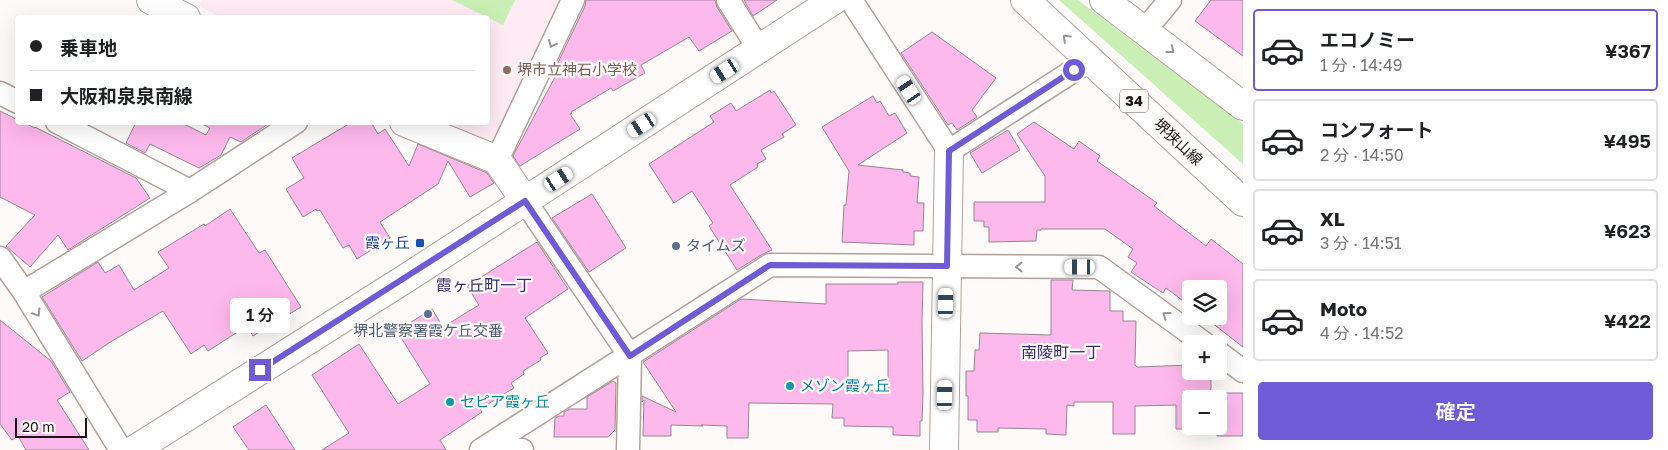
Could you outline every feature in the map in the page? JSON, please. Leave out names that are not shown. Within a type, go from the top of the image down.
[{"type":"main road","points":[[151,0],[184,11]]},
{"type":"main road","points":[[134,450],[525,201],[834,0]]},
{"type":"main road","name":"堺狭山線","points":[[1025,0],[1243,202]]},
{"type":"main road","points":[[1104,0],[1243,106]]},
{"type":"main road","points":[[411,125],[497,160],[525,201]]},
{"type":"main road","points":[[944,450],[949,151]]},
{"type":"street","points":[[497,160],[573,0]]},
{"type":"street","points":[[728,0],[759,49]]},
{"type":"street","points":[[850,0],[949,151],[1090,60]]},
{"type":"street","points":[[1145,30],[1170,0]]},
{"type":"street","points":[[0,93],[15,100]]},
{"type":"street","points":[[63,125],[190,191]]},
{"type":"street","points":[[24,292],[190,191],[291,125]]},
{"type":"street","points":[[525,201],[630,356],[628,450]]},
{"type":"street","points":[[0,258],[24,292],[121,450]]},
{"type":"street","points":[[482,449],[770,265],[1099,267],[1193,335]]},
{"type":"street","points":[[1227,359],[1243,371]]},
{"type":"street","points":[[482,449],[522,450]]},
{"type":"shaded area","name":"堺市立神石小学校","points":[[201,0],[558,0],[495,137],[486,140],[448,125],[490,125],[490,15],[217,15],[199,6]]},
{"type":"green space","points":[[452,0],[515,0],[503,25],[490,19],[490,15],[483,15]]},
{"type":"green space","points":[[1059,0],[1078,0],[1243,124],[1243,164]]},
{"type":"building","points":[[586,0],[715,0],[717,7],[732,31],[699,51],[689,37],[641,65],[645,73],[613,91],[611,88],[571,112],[570,114],[580,129],[520,166],[513,156],[555,77],[553,73],[585,6]]},
{"type":"building","points":[[744,0],[777,0],[753,16]]},
{"type":"building","points":[[1211,0],[1243,0],[1243,56],[1195,21]]},
{"type":"building","points":[[932,32],[996,78],[972,110],[977,117],[957,130],[952,123],[948,125],[901,53]]},
{"type":"building","points":[[770,90],[771,93],[774,91],[796,125],[782,134],[784,137],[761,150],[766,159],[757,164],[758,167],[730,185],[772,250],[737,270],[709,226],[713,223],[692,191],[674,203],[649,164],[714,122],[710,116],[731,103],[736,111]]},
{"type":"building","points":[[873,96],[877,103],[880,101],[889,116],[895,113],[907,133],[858,165],[903,170],[903,172],[910,173],[910,176],[919,177],[917,203],[924,203],[923,231],[914,231],[914,245],[842,242],[844,205],[846,205],[849,171],[822,127]]},
{"type":"building","points":[[0,111],[15,118],[15,125],[35,127],[136,178],[150,198],[68,250],[58,235],[30,267],[6,246],[35,215],[0,197]]},
{"type":"building","points":[[1034,122],[1074,149],[1079,141],[1100,156],[1097,161],[1157,203],[1154,206],[1206,246],[1211,239],[1243,264],[1243,347],[1215,325],[1227,325],[1227,280],[1182,280],[1182,300],[1166,288],[1163,293],[1131,272],[1137,263],[1128,257],[1133,249],[1105,229],[1041,229],[1037,230],[1036,241],[989,242],[989,227],[984,227],[984,221],[974,221],[974,202],[1045,202],[1045,176],[1017,134]]},
{"type":"building","points":[[135,125],[186,125],[206,135],[210,128],[204,125],[266,125],[241,142],[230,137],[221,155],[199,168],[150,144],[145,153],[126,143]]},
{"type":"building","points":[[347,125],[373,125],[378,134],[385,129],[409,166],[418,144],[487,173],[494,183],[470,197],[448,161],[438,184],[380,222],[390,238],[357,259],[349,245],[343,248],[320,210],[317,211],[316,209],[303,217],[286,189],[304,178],[292,158]]},
{"type":"building","points":[[1008,130],[1020,150],[982,173],[970,153]]},
{"type":"building","points":[[592,194],[626,248],[589,272],[552,218]]},
{"type":"building","points":[[230,209],[259,253],[265,250],[301,307],[253,336],[247,326],[208,351],[204,345],[191,354],[163,311],[82,361],[42,297],[98,262],[105,273],[119,265],[134,290],[169,268],[158,252],[204,224],[205,226]]},
{"type":"building","points":[[537,242],[568,289],[525,318],[548,353],[540,358],[541,360],[523,371],[524,374],[511,383],[514,388],[480,409],[482,412],[440,440],[446,450],[322,450],[349,433],[312,375],[359,344],[398,404],[430,384],[397,331],[432,309],[443,327],[479,305],[467,286]]},
{"type":"building","points":[[1051,280],[1073,280],[1072,290],[1110,291],[1110,311],[1123,311],[1123,321],[1136,321],[1135,365],[1137,367],[1182,365],[1182,380],[1211,380],[1211,389],[1182,390],[1182,429],[1176,429],[1176,405],[1135,406],[1135,434],[1113,434],[1113,402],[1074,402],[1074,406],[1067,405],[1066,435],[1046,434],[1046,429],[998,428],[998,432],[977,432],[977,420],[968,420],[966,371],[974,371],[975,350],[979,350],[980,333],[1051,335]]},
{"type":"building","points":[[898,282],[923,282],[923,393],[920,436],[893,435],[893,427],[844,426],[844,418],[832,418],[833,404],[749,403],[748,438],[727,438],[727,426],[701,425],[703,426],[671,425],[671,436],[643,436],[644,400],[642,402],[642,396],[676,412],[643,362],[741,299],[826,304],[826,284],[898,284]],"holes":[[[888,350],[888,391],[848,389],[848,351]]]},
{"type":"building","points":[[0,320],[51,361],[70,392],[57,400],[89,450],[26,450],[18,436],[12,440],[0,424]]},
{"type":"building","points":[[613,381],[616,383],[615,430],[608,437],[554,437],[555,418],[564,416],[564,412],[570,409],[587,409],[587,397]]},
{"type":"building","points":[[1227,393],[1243,393],[1243,436],[1217,436],[1227,435]]},
{"type":"building","points":[[266,405],[295,450],[249,450],[233,427]]},
{"type":"place","name":"堺市立神石小学校","points":[[507,70]]},
{"type":"place","name":"霞ヶ丘","points":[[420,243]]},
{"type":"place","name":"タイムズ","points":[[676,246]]},
{"type":"place","name":"堺北警察署霞ケ丘交番","points":[[428,314]]},
{"type":"place","name":"メゾン霞ヶ丘","points":[[790,386]]},
{"type":"place","name":"セピア霞ヶ丘","points":[[450,402]]},
{"type":"district","name":"霞ヶ丘町一丁","points":[[484,285]]},
{"type":"district","name":"南陵町一丁","points":[[1061,352]]},
{"type":"route","points":[[260,370],[525,201],[630,356],[770,265],[947,266],[949,151],[1074,70]]}]
